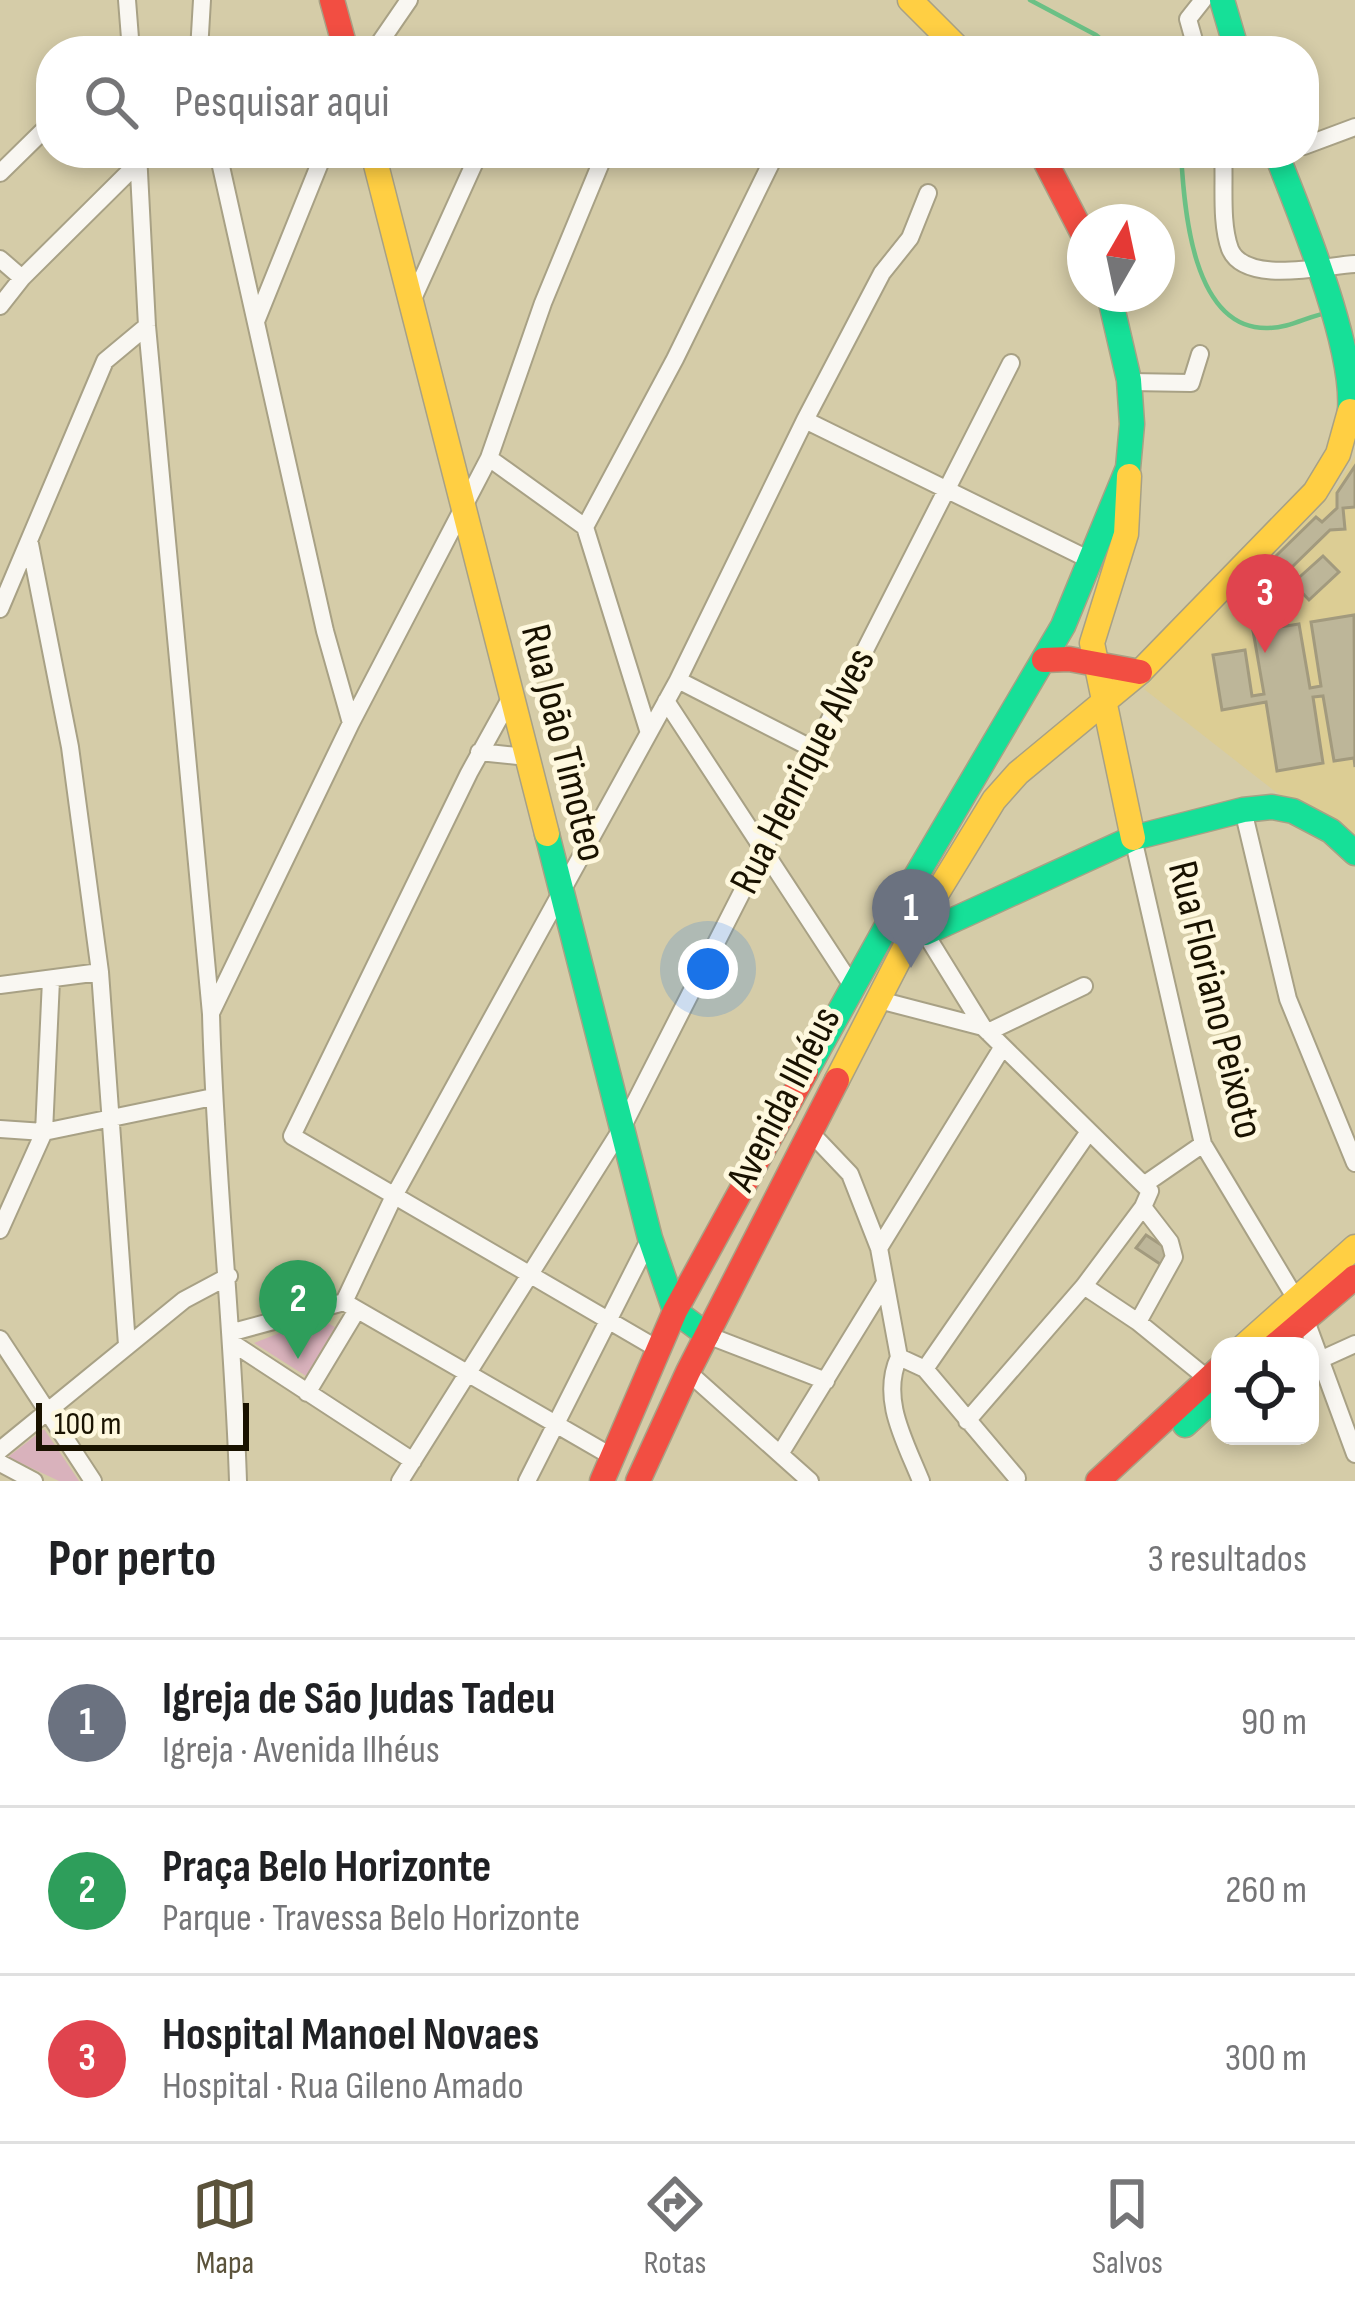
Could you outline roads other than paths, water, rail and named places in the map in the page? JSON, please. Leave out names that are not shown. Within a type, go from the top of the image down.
[{"type":"main road","points":[[332,0],[342,36]]},
{"type":"main road","points":[[910,0],[946,36]]},
{"type":"main road","points":[[1222,0],[1233,36]]},
{"type":"main road","name":"Rua João Timoteo","points":[[377,168],[559,891],[650,1238],[675,1311]]},
{"type":"main road","points":[[1049,168],[1067,204]]},
{"type":"main road","points":[[1106,702],[1141,672],[1315,492],[1338,454],[1350,415],[1352,366],[1284,168]]},
{"type":"main road","name":"Avenida Ilhéus","points":[[638,1481],[688,1372],[878,1000],[1004,787],[1106,702],[1092,643],[1130,513],[1128,468],[1134,426],[1124,340],[1115,312]]},
{"type":"main road","name":"Avenida Ilhéus","points":[[602,1481],[675,1311],[854,987],[1063,626],[1128,468]]},
{"type":"main road","points":[[1044,660],[1070,657],[1116,671],[1141,672]]},
{"type":"main road","name":"Rua Floriano Peixoto","points":[[1106,702],[1133,838]]},
{"type":"main road","points":[[918,933],[1133,838],[1243,810],[1271,806],[1293,811],[1331,830],[1355,854]]},
{"type":"main road","points":[[1280,1337],[1355,1247]]},
{"type":"main road","points":[[1258,1337],[1355,1276]]},
{"type":"main road","points":[[675,1311],[707,1335]]},
{"type":"main road","points":[[1098,1481],[1211,1384]]},
{"type":"main road","points":[[1124,1481],[1211,1385]]},
{"type":"street","points":[[127,0],[128,36]]},
{"type":"street","points":[[201,36],[202,0]]},
{"type":"street","points":[[384,36],[409,0]]},
{"type":"street","points":[[1193,36],[1188,19],[1204,0]]},
{"type":"street","points":[[1319,140],[1355,127]]},
{"type":"street","points":[[0,173],[36,138]]},
{"type":"street","points":[[0,307],[22,278],[129,168]]},
{"type":"street","points":[[139,168],[147,326],[211,1014],[238,1481]]},
{"type":"street","points":[[222,168],[325,631],[351,723]]},
{"type":"street","points":[[257,320],[319,168]]},
{"type":"street","points":[[412,301],[472,168]]},
{"type":"street","points":[[211,1014],[351,723],[489,458],[543,303],[599,168]]},
{"type":"street","points":[[585,527],[675,359],[769,168]]},
{"type":"street","points":[[1224,168],[1228,243],[1240,263],[1259,272],[1355,264]]},
{"type":"street","points":[[307,1393],[350,1306],[394,1196],[666,701],[805,420],[882,274],[915,228],[928,193]]},
{"type":"street","points":[[0,259],[22,278]]},
{"type":"street","points":[[0,609],[8,568],[30,544],[106,361],[147,326]]},
{"type":"street","points":[[1130,382],[1191,383],[1200,354]]},
{"type":"street","name":"Rua Henrique Alves","points":[[400,1481],[622,1128],[1011,363]]},
{"type":"street","points":[[805,420],[1088,559]]},
{"type":"street","points":[[489,458],[585,527],[649,730]]},
{"type":"street","points":[[30,544],[70,747],[100,973],[127,1345]]},
{"type":"street","points":[[677,680],[813,749]]},
{"type":"street","points":[[511,697],[479,752],[292,1136],[656,1348]]},
{"type":"street","points":[[666,701],[854,987]]},
{"type":"street","points":[[479,752],[527,757]]},
{"type":"street","points":[[1243,810],[1288,999],[1355,1162]]},
{"type":"street","name":"Rua Floriano Peixoto","points":[[1133,838],[1203,1144],[1301,1308],[1355,1454]]},
{"type":"street","points":[[918,933],[985,1030],[1145,1184],[1150,1196],[1084,1286],[967,1421]]},
{"type":"street","points":[[0,985],[100,973]]},
{"type":"street","points":[[0,1229],[44,1132],[51,980]]},
{"type":"street","points":[[878,1000],[985,1030],[1084,986]]},
{"type":"street","points":[[879,1248],[1002,1048]]},
{"type":"street","points":[[0,1129],[44,1132],[213,1097]]},
{"type":"street","points":[[925,1369],[1088,1132]]},
{"type":"street","points":[[811,1133],[847,1166],[879,1248],[899,1357],[890,1383],[892,1399],[921,1481]]},
{"type":"street","points":[[1145,1184],[1203,1144]]},
{"type":"street","points":[[1138,1322],[1174,1256],[1143,1207]]},
{"type":"street","points":[[527,1481],[650,1238]]},
{"type":"street","points":[[0,1450],[184,1300],[229,1276]]},
{"type":"street","points":[[780,1454],[885,1283]]},
{"type":"street","points":[[1084,1286],[1211,1376]]},
{"type":"street","points":[[233,1338],[350,1306],[611,1456]]},
{"type":"street","points":[[707,1335],[826,1381]]},
{"type":"street","points":[[233,1338],[307,1393],[413,1461]]},
{"type":"street","points":[[0,1339],[93,1481]]},
{"type":"street","points":[[1322,1359],[1355,1344]]},
{"type":"street","points":[[899,1357],[925,1369],[1017,1478]]},
{"type":"street","points":[[688,1372],[810,1481]]},
{"type":"street","points":[[0,1463],[34,1481]]},
{"type":"waterway","points":[[1030,0],[1097,36]]},
{"type":"waterway","points":[[1182,168],[1197,262],[1223,309],[1243,323],[1268,328],[1332,312]]},
{"type":"place","name":"Hospital Manoel Novaes","points":[[1265,653]]},
{"type":"place","name":"Igreja de São Judas Tadeu","points":[[911,968]]},
{"type":"place","name":"Praça Belo Horizonte","points":[[298,1359]]}]
